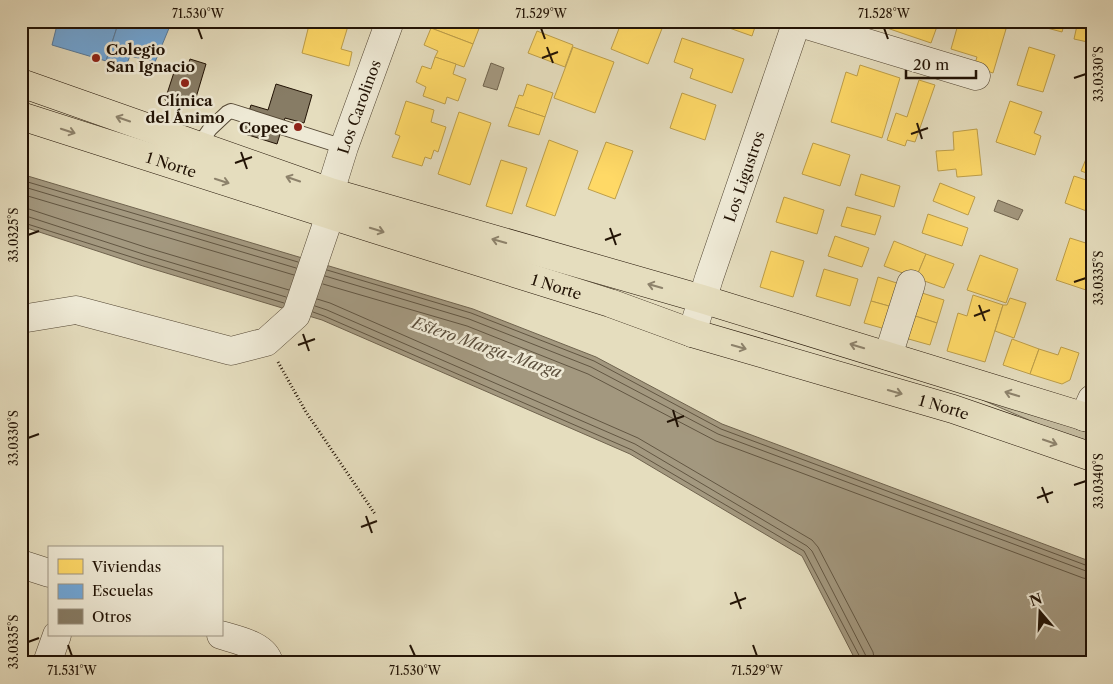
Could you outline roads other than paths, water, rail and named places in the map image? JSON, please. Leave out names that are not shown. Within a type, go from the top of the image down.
[{"type":"main road","name":"1 Norte","points":[[21,83],[198,146],[330,204],[692,333],[953,409],[1092,457]]},
{"type":"main road","name":"1 Norte","points":[[21,116],[330,204],[702,299],[888,356],[1089,412]]},
{"type":"street","name":"Los Carolinos","points":[[21,319],[76,310],[231,351],[266,342],[296,315],[318,249],[344,147],[390,21]]},
{"type":"street","points":[[797,21],[976,76]]},
{"type":"street","name":"Los Ligustros","points":[[692,333],[797,21]]},
{"type":"street","points":[[888,356],[910,284]]},
{"type":"street","points":[[21,564],[48,573]]},
{"type":"street","points":[[222,635],[262,650],[268,659],[268,663]]},
{"type":"street","points":[[47,663],[57,636]]},
{"type":"lane","points":[[198,146],[210,129],[227,113],[231,112],[344,147]]},
{"type":"water","points":[[491,63],[504,68],[497,90],[483,86]]},
{"type":"water","name":"Estero Marga-Marga","points":[[21,174],[473,309],[596,357],[722,424],[1092,562],[1092,663],[857,663],[802,556],[630,454],[322,320],[143,266],[21,226]]},
{"type":"water","points":[[998,200],[1023,210],[1018,220],[994,211]]},
{"type":"place","name":"Colegio San Ignacio","points":[[96,58]]},
{"type":"place","name":"Clínica del Ánimo","points":[[185,83]]},
{"type":"place","name":"Copec","points":[[298,127]]}]
